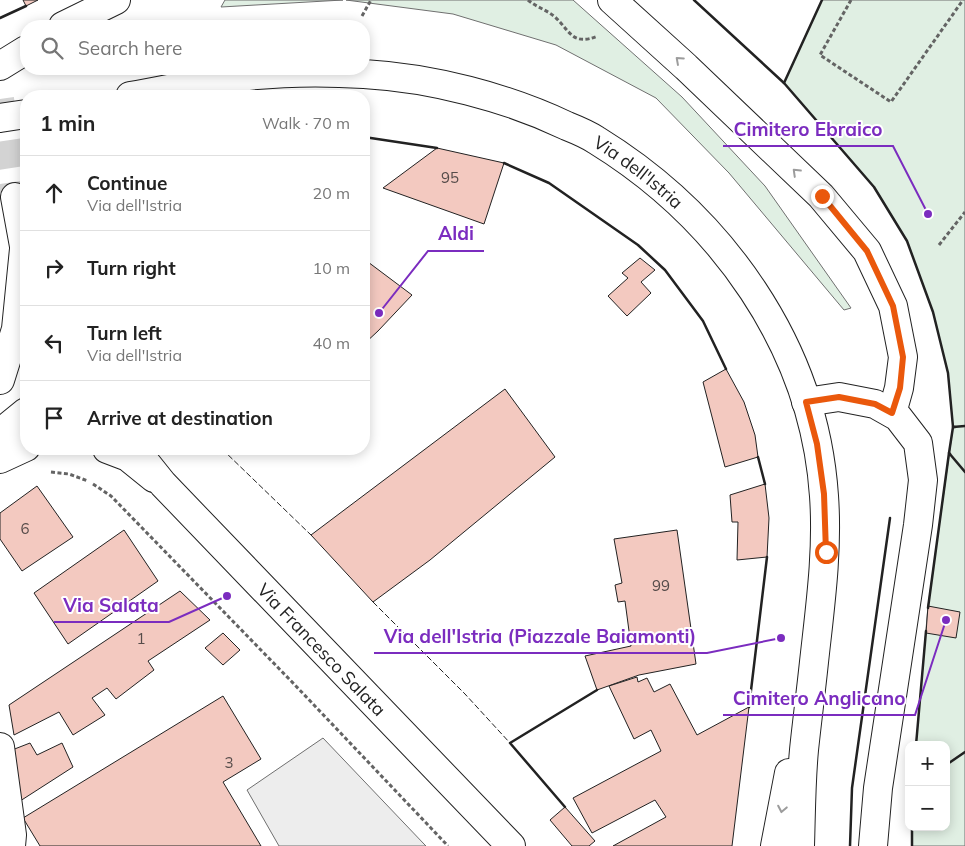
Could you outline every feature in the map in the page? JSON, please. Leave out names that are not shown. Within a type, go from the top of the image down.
[{"type":"main road","points":[[75,20],[116,0]]},
{"type":"main road","points":[[612,0],[686,67],[822,196],[867,251],[893,306],[903,357],[900,388],[892,413]]},
{"type":"main road","points":[[0,66],[20,54]]},
{"type":"main road","name":"Via dell'Istria","points":[[162,90],[225,78],[263,75]]},
{"type":"main road","name":"Via dell'Istria","points":[[370,75],[423,81],[485,96],[539,112],[594,139],[660,185],[707,231],[748,282],[777,328],[794,364],[817,444],[824,494],[826,552],[816,642]]},
{"type":"main road","points":[[0,118],[20,115]]},
{"type":"main road","points":[[15,197],[20,225]]},
{"type":"main road","points":[[0,380],[16,328],[20,295]]},
{"type":"main road","points":[[806,402],[839,397],[875,404],[898,417],[918,443],[923,480],[918,525],[878,788],[873,846]]},
{"type":"main road","points":[[0,433],[20,417]]},
{"type":"main road","points":[[123,455],[163,484]]},
{"type":"main road","name":"Via Francesco Salata","points":[[140,455],[163,484],[511,846]]},
{"type":"main road","points":[[774,846],[816,642]]},
{"type":"main road","points":[[800,846],[804,753],[816,642]]},
{"type":"main road","points":[[0,747],[12,835],[11,846]]},
{"type":"path","points":[[362,16],[371,0]]},
{"type":"path","points":[[528,0],[536,7],[554,16],[574,37],[587,40],[598,36],[604,29]]},
{"type":"path","points":[[851,0],[820,56],[891,102],[963,0]]},
{"type":"path","points":[[939,245],[965,212]]},
{"type":"path","points":[[20,455],[45,472],[69,474],[89,481],[111,496],[448,846]]},
{"type":"green space","points":[[225,0],[343,0],[221,7]]},
{"type":"green space","points":[[346,0],[573,0],[682,97],[765,186],[851,308],[844,310],[729,173],[656,98],[556,45],[453,14]]},
{"type":"green space","points":[[822,0],[965,0],[965,846],[912,846],[912,831],[950,831],[950,741],[916,741],[928,606],[953,427],[948,373],[933,312],[907,241],[874,187],[784,83]]},
{"type":"shaded area","points":[[323,738],[426,846],[279,846],[247,790]]},
{"type":"building","points":[[23,0],[38,0],[26,6]]},
{"type":"building","points":[[437,148],[504,163],[484,224],[383,188]]},
{"type":"building","points":[[640,258],[655,270],[641,282],[651,293],[627,316],[608,296],[628,278],[622,273]]},
{"type":"building","points":[[370,264],[412,295],[370,338]]},
{"type":"building","points":[[726,369],[744,402],[755,435],[758,457],[725,467],[703,382]]},
{"type":"building","points":[[505,389],[555,457],[430,560],[373,602],[311,535]]},
{"type":"building","points":[[765,484],[769,518],[767,557],[737,560],[738,522],[732,522],[730,495]]},
{"type":"building","points":[[37,486],[73,537],[22,571],[0,539],[0,513]]},
{"type":"building","points":[[124,530],[158,581],[68,644],[34,593]]},
{"type":"building","points":[[677,530],[696,664],[639,675],[597,690],[585,656],[631,646],[625,601],[618,602],[615,585],[622,583],[614,539]]},
{"type":"building","points":[[180,591],[210,620],[148,661],[154,670],[116,699],[107,688],[92,698],[105,715],[73,735],[59,712],[14,735],[9,705]]},
{"type":"building","points":[[928,606],[960,612],[956,638],[926,633]]},
{"type":"building","points":[[223,633],[240,650],[223,665],[205,648]]},
{"type":"building","points":[[637,677],[638,682],[647,678],[654,692],[670,684],[697,735],[749,707],[732,846],[613,846],[666,817],[655,800],[592,833],[573,798],[661,751],[651,730],[634,739],[609,686]]},
{"type":"building","points":[[223,696],[261,759],[223,782],[261,846],[40,846],[23,818]]},
{"type":"building","points":[[30,743],[37,755],[62,743],[73,767],[17,803],[12,750]]},
{"type":"building","points":[[565,807],[595,841],[589,846],[572,846],[550,820]]},
{"type":"tunnel","points":[[0,99],[15,197]]},
{"type":"fence","points":[[228,455],[311,535]]},
{"type":"fence","points":[[373,602],[465,694],[510,743]]},
{"type":"wall","points":[[694,0],[784,83]]},
{"type":"wall","points":[[822,0],[784,83],[874,187],[907,241],[933,312],[948,373],[953,427],[965,426]]},
{"type":"wall","points":[[0,18],[26,6]]},
{"type":"wall","points":[[370,138],[437,148]]},
{"type":"wall","points":[[504,163],[549,183],[638,245],[665,270],[703,321],[726,369]]},
{"type":"wall","points":[[950,454],[953,427],[955,427]]},
{"type":"wall","points":[[928,608],[949,453],[965,472]]},
{"type":"wall","points":[[758,457],[765,484]]},
{"type":"wall","points":[[850,846],[852,788],[890,518]]},
{"type":"wall","points":[[749,707],[767,557]]},
{"type":"wall","points":[[916,741],[926,631]]},
{"type":"wall","points":[[565,807],[510,743],[597,690]]},
{"type":"wall","points":[[950,762],[965,752]]},
{"type":"wall","points":[[912,831],[912,846]]},
{"type":"place","name":"Cimitero Ebraico","points":[[928,214]]},
{"type":"place","name":"Aldi","points":[[379,313]]},
{"type":"place","name":"Via Salata","points":[[227,596]]},
{"type":"place","name":"Cimitero Anglicano","points":[[946,620]]},
{"type":"place","name":"Via dell'Istria (Piazzale Baiamonti)","points":[[781,638]]},
{"type":"route","points":[[822,196],[867,251],[893,306],[903,357],[900,388],[892,413],[875,404],[839,397],[806,402],[817,444],[824,494],[826,552]]}]
